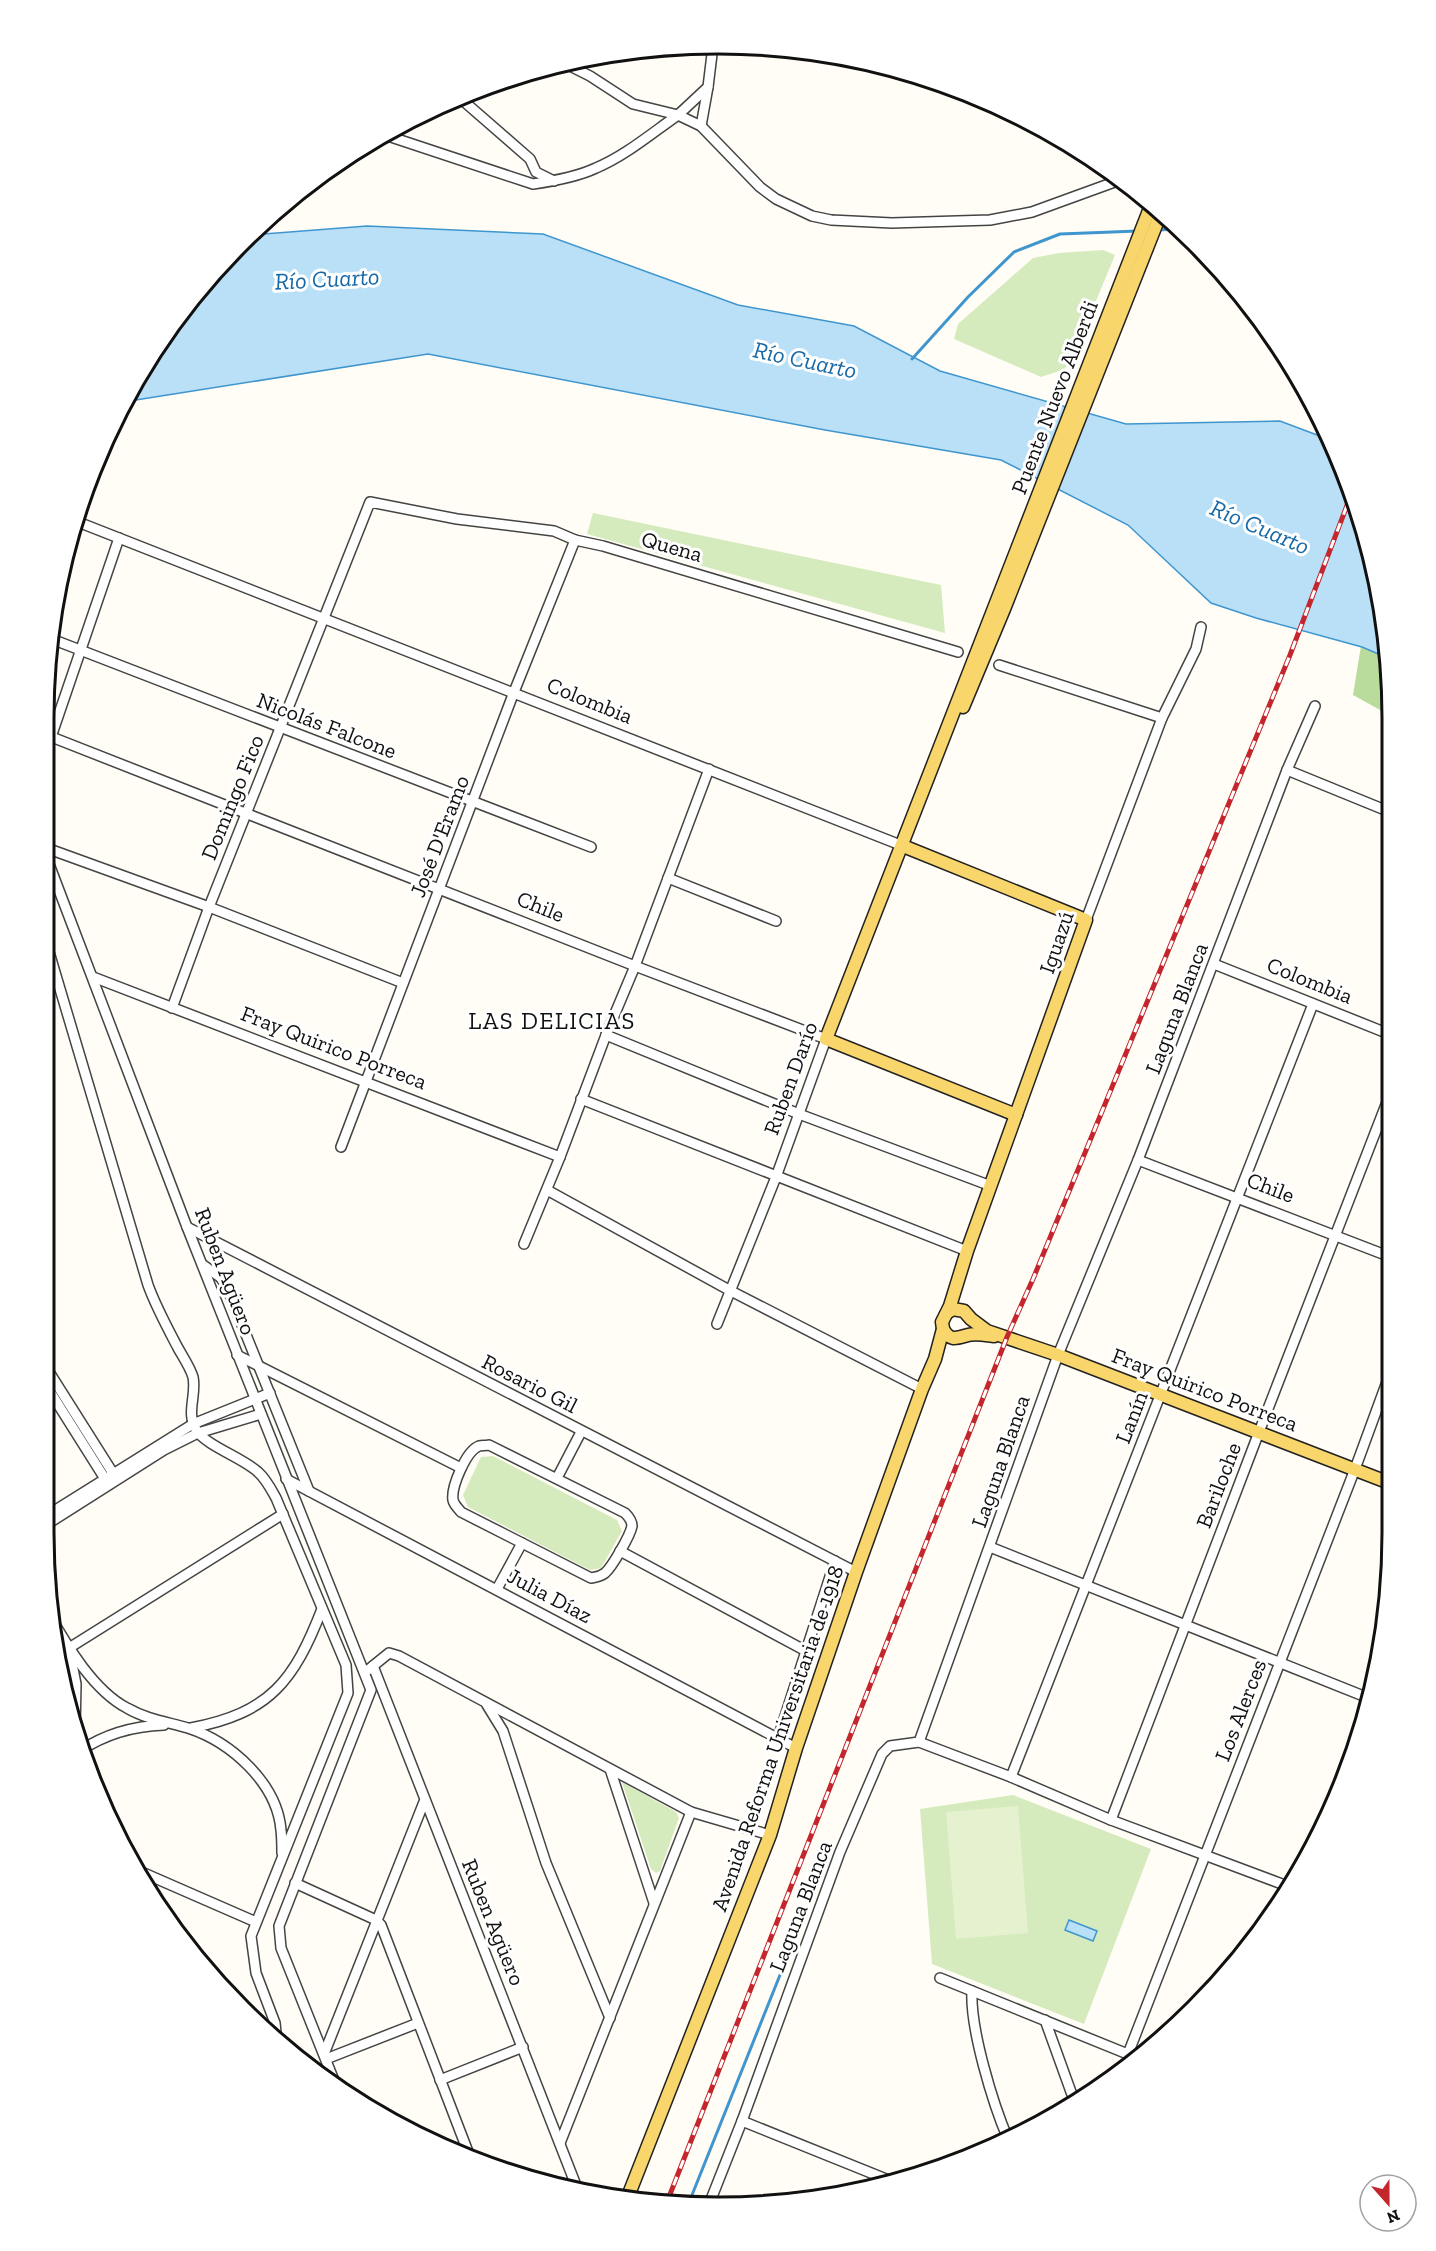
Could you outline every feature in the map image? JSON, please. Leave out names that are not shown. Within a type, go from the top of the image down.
[{"type":"main road","name":"Puente Nuevo Alberdi","points":[[999,608],[1148,213]]},
{"type":"main road","name":"Puente Nuevo Alberdi","points":[[999,608],[1158,221]]},
{"type":"main road","name":"Ruben Darío","points":[[826,1039],[903,846],[913,830],[999,608]]},
{"type":"main road","name":"Colombia","points":[[903,846],[1086,920]]},
{"type":"main road","name":"Iguazú","points":[[948,1312],[967,1251],[1086,920]]},
{"type":"main road","name":"Chile","points":[[826,1039],[1016,1115]]},
{"type":"main road","name":"Iguazú","points":[[959,1275],[960,1299],[968,1315]]},
{"type":"main road","points":[[922,1389],[935,1359],[943,1329],[942,1322],[948,1312],[953,1309],[968,1315],[971,1330],[968,1335]]},
{"type":"main road","name":"Fray Quirico Porreca","points":[[968,1315],[987,1331],[1058,1354],[1382,1480]]},
{"type":"main road","points":[[943,1329],[950,1338],[956,1339]]},
{"type":"main road","name":"Fray Quirico Porreca","points":[[956,1339],[968,1335],[1007,1336]]},
{"type":"main road","points":[[935,1359],[956,1339]]},
{"type":"main road","name":"Avenida Reforma Universitaria de 1918","points":[[630,2191],[770,1835],[796,1748],[922,1389]]},
{"type":"street","points":[[701,126],[712,54]]},
{"type":"street","points":[[577,70],[633,104],[678,115],[701,126],[760,187],[795,209],[831,220],[892,223],[990,220],[1032,213],[1111,183]]},
{"type":"street","points":[[395,138],[533,184],[596,168],[633,147],[678,115],[708,87]]},
{"type":"street","points":[[467,104],[530,159],[537,172],[554,180]]},
{"type":"street","name":"Quena","points":[[370,502],[457,519],[554,531],[575,540],[603,546],[958,652]]},
{"type":"street","name":"Domingo Fico","points":[[172,1008],[209,907],[370,502]]},
{"type":"street","name":"Colombia","points":[[83,524],[903,846]]},
{"type":"street","points":[[54,725],[119,538]]},
{"type":"street","name":"José D'Eramo","points":[[341,1147],[514,692],[575,540]]},
{"type":"street","name":"Iguazú","points":[[1086,920],[1162,718],[1196,650],[1201,627]]},
{"type":"street","name":"Nicolás Falcone","points":[[59,642],[591,848]]},
{"type":"street","points":[[999,665],[1162,718]]},
{"type":"street","name":"Laguna Blanca","points":[[712,2197],[742,2121],[840,1852],[882,1754],[890,1746],[919,1742],[1058,1354],[1138,1160],[1287,770],[1315,706]]},
{"type":"street","name":"Chile","points":[[54,738],[826,1039]]},
{"type":"street","points":[[524,1244],[635,966],[709,769]]},
{"type":"street","points":[[1287,770],[1382,809]]},
{"type":"street","points":[[54,851],[209,907],[403,983]]},
{"type":"street","name":"Ruben Agüero","points":[[54,877],[187,1227],[371,1690],[295,1883]]},
{"type":"street","points":[[668,878],[776,921]]},
{"type":"street","name":"Colombia","points":[[1214,963],[1382,1032]]},
{"type":"street","points":[[54,969],[148,1285],[161,1318],[192,1375],[194,1387],[191,1410],[196,1429],[258,1472],[271,1490],[346,1665],[348,1693],[251,1936],[256,1973],[276,2028]]},
{"type":"street","name":"Fray Quirico Porreca","points":[[93,977],[560,1157]]},
{"type":"street","name":"Lanín","points":[[1011,1777],[1313,1004]]},
{"type":"street","points":[[606,1035],[799,1114],[991,1186]]},
{"type":"street","name":"Ruben Darío","points":[[717,1324],[776,1177],[826,1039]]},
{"type":"street","points":[[582,1099],[967,1251]]},
{"type":"street","name":"Bariloche","points":[[1111,1820],[1382,1115]]},
{"type":"street","name":"Chile","points":[[1138,1160],[1382,1254]]},
{"type":"street","points":[[547,1190],[729,1290],[922,1389]]},
{"type":"street","name":"Rosario Gil","points":[[187,1227],[856,1572]]},
{"type":"street","points":[[202,1264],[220,1277],[226,1286],[309,1491]]},
{"type":"street","points":[[237,1355],[462,1468]]},
{"type":"street","points":[[54,1381],[111,1479]]},
{"type":"street","points":[[54,1511],[164,1450],[196,1429],[270,1393]]},
{"type":"street","name":"Los Alerces","points":[[1134,2050],[1205,1855],[1382,1395]]},
{"type":"street","points":[[54,1397],[111,1479]]},
{"type":"street","points":[[196,1429],[261,1414]]},
{"type":"street","points":[[557,1478],[581,1432]]},
{"type":"street","points":[[489,1445],[625,1513],[630,1518],[632,1526],[607,1572],[599,1577],[591,1578],[461,1512],[453,1503],[453,1491],[462,1468],[471,1453],[479,1446],[489,1445]]},
{"type":"street","points":[[54,1519],[111,1479]]},
{"type":"street","name":"Julia Díaz","points":[[286,1479],[796,1748]]},
{"type":"street","points":[[69,1648],[283,1514]]},
{"type":"street","points":[[497,1589],[522,1543]]},
{"type":"street","points":[[990,1547],[1361,1695]]},
{"type":"street","points":[[620,1551],[806,1651]]},
{"type":"street","points":[[778,1738],[835,1561]]},
{"type":"street","points":[[189,1729],[214,1724],[243,1714],[258,1705],[276,1689],[299,1663],[322,1609]]},
{"type":"street","points":[[63,1639],[111,1696],[126,1708],[149,1718],[189,1729],[214,1739],[230,1749],[257,1777],[273,1800],[281,1829],[282,1859]]},
{"type":"street","points":[[69,1648],[76,1684],[76,1699]]},
{"type":"street","points":[[364,1674],[389,1653],[399,1656],[691,1812],[770,1835]]},
{"type":"street","name":"Ruben Agüero","points":[[373,1666],[424,1802],[574,2181]]},
{"type":"street","points":[[485,1703],[503,1731],[546,1863],[610,2018]]},
{"type":"street","points":[[89,1746],[106,1737],[142,1726],[176,1725]]},
{"type":"street","points":[[919,1742],[1011,1777],[1111,1820],[1281,1884]]},
{"type":"street","points":[[610,1769],[654,1903]]},
{"type":"street","points":[[325,2057],[376,1920],[424,1802]]},
{"type":"street","points":[[560,2144],[691,1812]]},
{"type":"street","points":[[150,1876],[256,1922]]},
{"type":"street","points":[[331,2072],[281,1948],[279,1926],[295,1883],[376,1920],[381,1925],[466,2147]]},
{"type":"street","points":[[940,1978],[1129,2054]]},
{"type":"street","points":[[972,1991],[971,2003],[984,2064],[1006,2132]]},
{"type":"street","points":[[1045,2020],[1072,2094]]},
{"type":"street","points":[[325,2057],[418,2023]]},
{"type":"street","points":[[440,2080],[523,2047]]},
{"type":"street","points":[[742,2121],[880,2176]]},
{"type":"green space","points":[[1103,250],[1115,255],[1065,369],[1041,377],[954,339],[958,324],[1033,258],[1059,253]]},
{"type":"green space","points":[[593,513],[941,585],[945,633],[587,534]]},
{"type":"green space","points":[[1361,646],[1379,654],[1382,711],[1353,695]]},
{"type":"green space","points":[[493,1456],[617,1520],[622,1531],[601,1568],[590,1570],[468,1507],[463,1495],[481,1457]]},
{"type":"green space","points":[[622,1782],[676,1812],[679,1818],[660,1871],[656,1873],[651,1869]]},
{"type":"green space","points":[[1013,1795],[1151,1849],[1084,2024],[932,1964],[920,1809]]},
{"type":"green space","points":[[1018,1806],[1028,1933],[956,1939],[946,1812]]},
{"type":"water","name":"Río Cuarto","points":[[367,226],[543,234],[738,305],[854,326],[940,371],[1126,424],[1280,421],[1319,436],[1331,464],[1347,505],[1359,546],[1369,588],[1379,654],[1362,647],[1256,618],[1211,603],[1128,525],[1001,460],[825,430],[428,354],[135,400],[166,349],[191,314],[219,280],[263,234]]},
{"type":"water","points":[[1069,1920],[1097,1931],[1093,1941],[1065,1930]]},
{"type":"waterway","points":[[1157,230],[1168,230]]},
{"type":"waterway","points":[[912,359],[968,297],[1014,252],[1060,234],[1138,231]]},
{"type":"waterway","points":[[691,2196],[800,1925]]},
{"type":"railway","points":[[670,2195],[1007,1337],[1290,655],[1347,505]]},
{"type":"district","name":"LAS DELICIAS","points":[[552,1021]]}]
